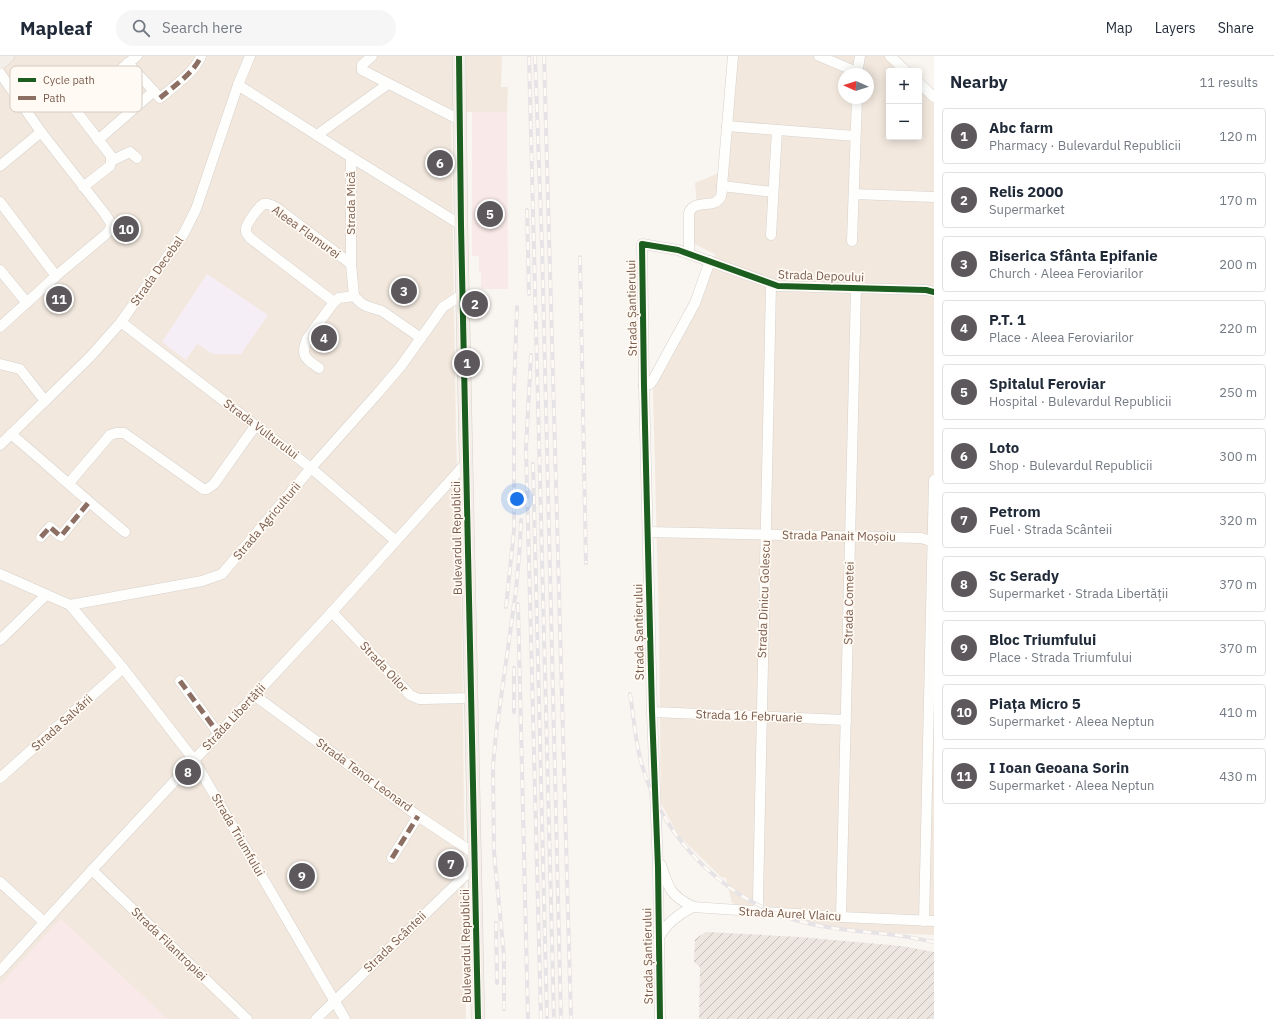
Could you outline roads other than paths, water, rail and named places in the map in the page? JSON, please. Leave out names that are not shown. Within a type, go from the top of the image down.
[{"type":"main road","points":[[0,63],[8,56]]},
{"type":"main road","name":"Bulevardul Republicii","points":[[459,56],[461,225],[478,1019]]},
{"type":"street","points":[[124,66],[136,56]]},
{"type":"street","points":[[142,78],[160,98],[185,77],[198,62],[201,56]]},
{"type":"street","name":"Strada Decebal","points":[[0,445],[90,357],[121,322],[192,220],[238,85],[250,56]]},
{"type":"street","points":[[372,56],[362,65],[362,70],[460,120]]},
{"type":"street","points":[[689,253],[690,210],[698,205],[714,203],[718,201],[720,197],[728,126],[733,56]]},
{"type":"street","points":[[819,56],[846,68]]},
{"type":"street","points":[[858,68],[860,56]]},
{"type":"street","points":[[890,56],[903,68]]},
{"type":"street","points":[[128,63],[131,66]]},
{"type":"street","points":[[0,73],[10,87]]},
{"type":"street","points":[[317,135],[388,84]]},
{"type":"street","name":"Strada Mică","points":[[238,85],[461,225]]},
{"type":"street","points":[[922,86],[934,97]]},
{"type":"street","points":[[142,102],[154,91]]},
{"type":"street","points":[[852,240],[857,104]]},
{"type":"street","points":[[0,327],[56,276],[105,235],[112,225],[106,214],[40,132],[27,112]]},
{"type":"street","points":[[77,112],[111,156],[110,166],[83,187]]},
{"type":"street","points":[[98,140],[130,112]]},
{"type":"street","points":[[728,126],[855,136]]},
{"type":"street","points":[[771,235],[777,130]]},
{"type":"street","points":[[0,166],[40,132]]},
{"type":"street","points":[[111,161],[130,152],[137,158]]},
{"type":"street","name":"Strada Mică","points":[[351,157],[350,264],[354,296]]},
{"type":"street","points":[[722,186],[773,192]]},
{"type":"street","points":[[854,194],[934,197]]},
{"type":"street","points":[[0,202],[56,276]]},
{"type":"street","name":"Aleea Flamurei","points":[[334,302],[250,238],[246,234],[245,230],[259,207],[267,204],[272,205],[350,264]]},
{"type":"street","name":"Strada Depoului","points":[[642,244],[689,253],[771,285],[784,287],[926,290],[934,292]]},
{"type":"street","name":"Strada Șantierului","points":[[642,244],[652,712],[658,854],[660,1019]]},
{"type":"street","points":[[644,386],[650,384],[653,380],[682,328],[700,292],[710,261]]},
{"type":"street","points":[[0,270],[27,303]]},
{"type":"street","name":"Strada Dinicu Golescu","points":[[759,912],[761,716],[771,285]]},
{"type":"street","name":"Strada Cometei","points":[[841,917],[856,289]]},
{"type":"street","name":"Strada Agriculturii","points":[[70,605],[202,581],[222,574],[311,468],[378,394],[443,307],[463,294]]},
{"type":"street","points":[[319,368],[308,361],[304,351],[305,345],[307,339],[334,302],[339,298],[354,296],[361,303],[382,311],[421,338]]},
{"type":"street","name":"Strada Vulturului","points":[[121,322],[311,468],[396,541]]},
{"type":"street","points":[[0,364],[20,369],[45,401]]},
{"type":"street","points":[[69,483],[110,435],[124,433],[203,489],[207,489],[214,484],[256,425]]},
{"type":"street","points":[[11,434],[125,532]]},
{"type":"street","name":"Strada Libertății","points":[[1,967],[332,612],[467,462]]},
{"type":"street","points":[[929,921],[934,480]]},
{"type":"street","points":[[41,537],[50,527],[59,536],[61,536],[89,502]]},
{"type":"street","name":"Strada Panait Moșoiu","points":[[648,532],[921,538],[933,542]]},
{"type":"street","points":[[0,574],[70,605]]},
{"type":"street","points":[[0,640],[46,595]]},
{"type":"street","name":"Strada Triumfului","points":[[70,605],[123,668],[194,760],[345,1019]]},
{"type":"street","name":"Strada Oilor","points":[[332,612],[410,695],[424,699],[471,698]]},
{"type":"street","name":"Strada Salvării","points":[[0,778],[123,668]]},
{"type":"street","points":[[180,682],[218,733]]},
{"type":"street","name":"Strada Tenor Leonard","points":[[254,695],[475,859]]},
{"type":"street","name":"Strada 16 Februarie","points":[[652,712],[846,720]]},
{"type":"street","points":[[392,858],[418,816]]},
{"type":"street","points":[[658,854],[670,890],[693,908]]},
{"type":"street","name":"Strada Scânteii","points":[[316,1019],[475,859]]},
{"type":"street","name":"Strada Filantropiei","points":[[92,870],[247,1019]]},
{"type":"street","points":[[0,882],[44,922]]},
{"type":"street","points":[[658,937],[671,920],[693,908]]},
{"type":"street","name":"Strada Aurel Vlaicu","points":[[693,908],[929,921]]},
{"type":"railway","points":[[535,56],[542,246],[561,1019]]},
{"type":"railway","points":[[544,56],[571,1019]]},
{"type":"railway","points":[[529,57],[554,1019]]},
{"type":"railway","points":[[527,210],[529,294]]},
{"type":"railway","points":[[580,257],[586,563]]},
{"type":"railway","points":[[506,607],[514,531],[514,389],[517,307]]},
{"type":"railway","points":[[531,355],[526,448],[541,1019]]},
{"type":"railway","points":[[533,464],[547,1019]]},
{"type":"railway","points":[[504,1009],[504,956],[494,852],[493,766],[516,590],[521,520]]},
{"type":"railway","points":[[518,604],[528,1019]]},
{"type":"railway","points":[[514,668],[514,712]]},
{"type":"railway","points":[[630,694],[636,738],[642,765],[652,794],[684,845],[705,867],[729,887],[754,903],[782,915],[811,924],[839,929],[898,935],[934,942]]},
{"type":"railway","points":[[496,923],[497,983]]},
{"type":"place","name":"Loto","points":[[440,163]]},
{"type":"place","name":"Spitalul Feroviar","points":[[490,214]]},
{"type":"place","name":"Piața Micro 5","points":[[126,229]]},
{"type":"place","name":"Biserica Sfânta Epifanie","points":[[404,291]]},
{"type":"place","name":"I Ioan Geoana Sorin","points":[[59,299]]},
{"type":"place","name":"Relis 2000","points":[[475,304]]},
{"type":"place","name":"P.T. 1","points":[[324,338]]},
{"type":"place","name":"Abc farm","points":[[467,363]]},
{"type":"place","name":"Sc Serady","points":[[188,772]]},
{"type":"place","name":"Petrom","points":[[451,864]]},
{"type":"place","name":"Bloc Triumfului","points":[[302,876]]}]
